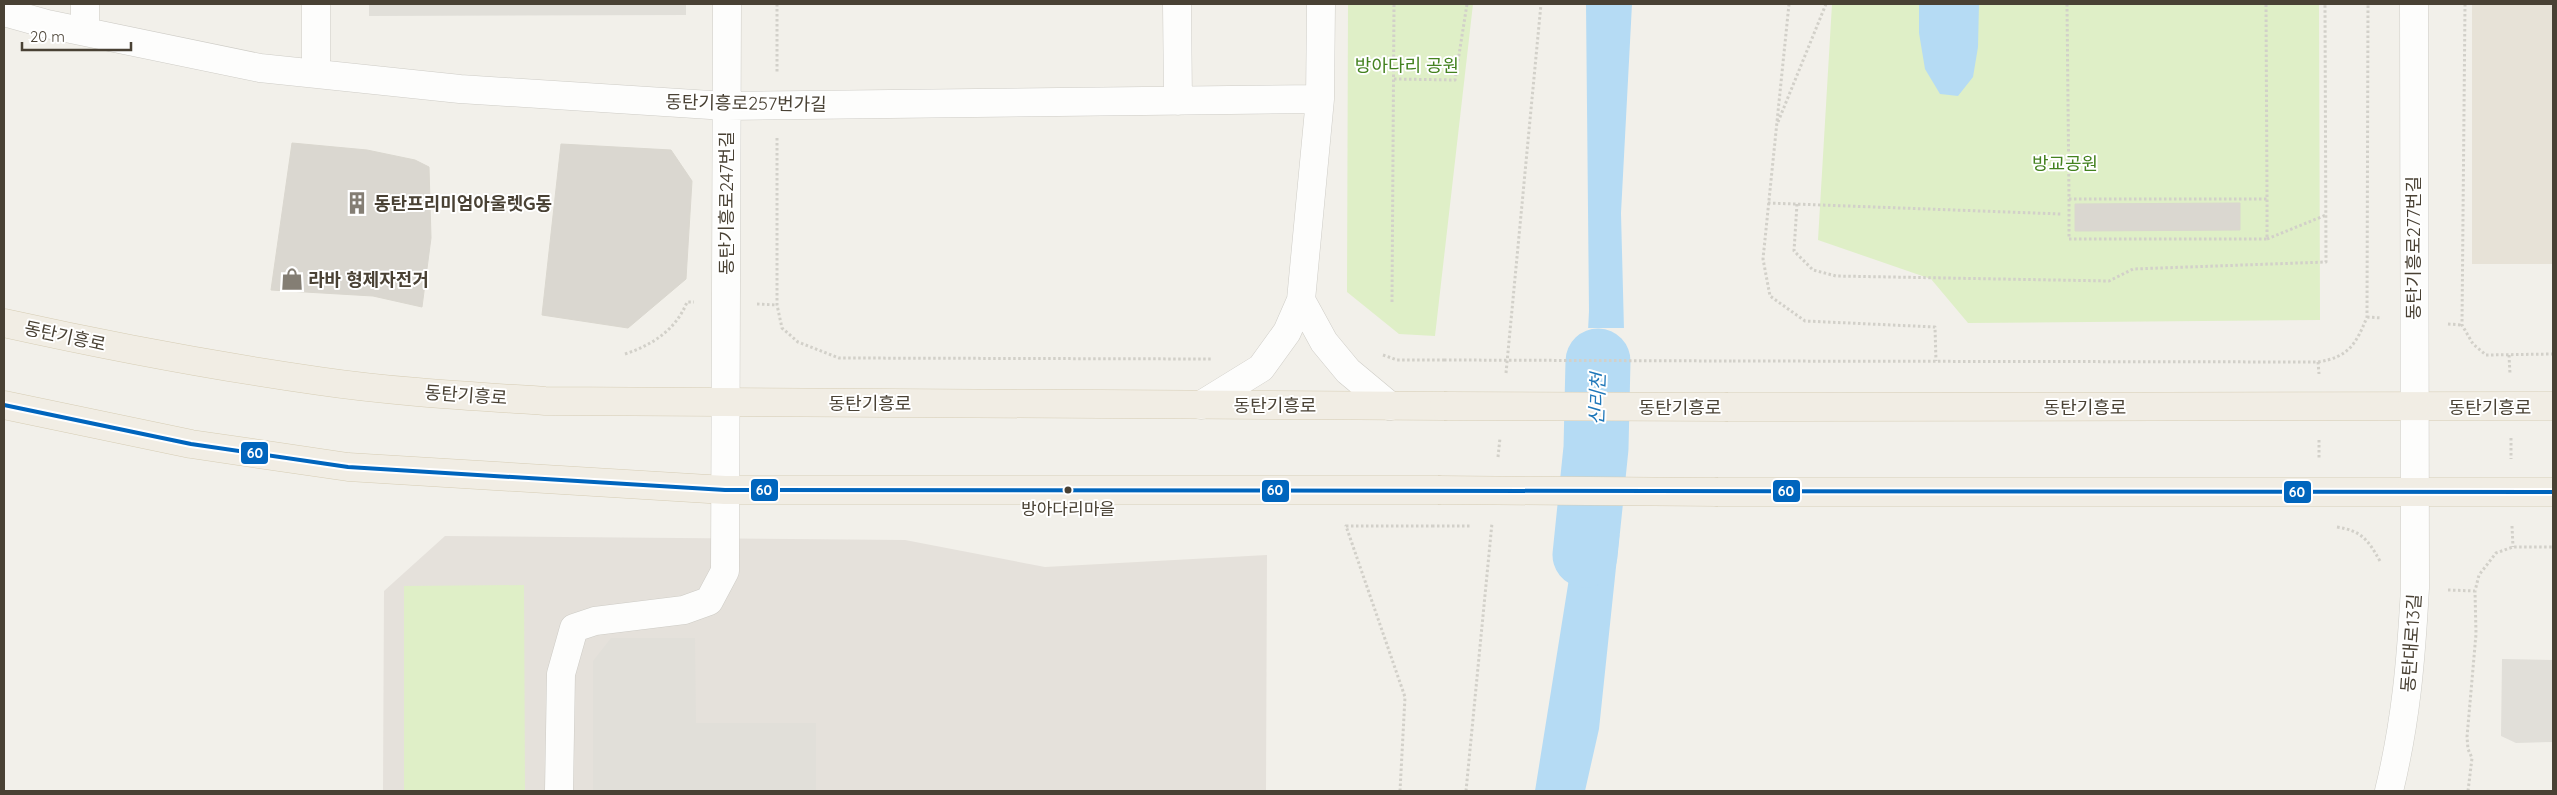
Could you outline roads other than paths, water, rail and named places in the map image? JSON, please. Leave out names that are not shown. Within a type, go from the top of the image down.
[{"type":"main road","name":"동탄기흥로","points":[[4,323],[178,358],[320,381],[444,394],[545,401],[1728,407],[2553,406]]},
{"type":"main road","points":[[4,405],[192,444],[348,467],[725,490],[2553,492]]},
{"type":"street","points":[[85,4],[85,31]]},
{"type":"street","points":[[316,4],[316,74]]},
{"type":"street","name":"동탄기흥로247번길","points":[[559,791],[561,674],[574,628],[595,622],[684,610],[709,601],[725,570],[727,4]]},
{"type":"street","points":[[1177,4],[1178,101]]},
{"type":"street","points":[[1201,405],[1261,368],[1287,332],[1301,300],[1320,99],[1321,4]]},
{"type":"street","name":"동탄기흥로277번길","points":[[2414,4],[2414,492]]},
{"type":"street","name":"동탄기흥로257번가길","points":[[4,12],[260,68],[460,89],[726,106],[1320,99]]},
{"type":"street","points":[[1301,300],[1324,342],[1348,371],[1390,406]]},
{"type":"street","name":"동탄대로13길","points":[[2389,791],[2401,742],[2409,683],[2415,588],[2414,492]]},
{"type":"water","points":[[1586,4],[1632,4],[1621,213],[1627,447],[1615,448],[1626,472],[1599,729],[1585,791],[1535,791],[1576,535],[1583,469],[1611,475],[1615,449],[1582,451],[1589,311]]},
{"type":"water","points":[[1919,4],[1979,4],[1978,47],[1973,77],[1958,96],[1940,94],[1925,69],[1919,33]]},
{"type":"waterway","name":"신리천","points":[[1585,555],[1596,448],[1598,361]]},
{"type":"place","name":"동탄프리미엄아울렛G동","points":[[357,203]]},
{"type":"place","name":"라바 형제자전거","points":[[292,279]]},
{"type":"place","name":"방아다리마을","points":[[1068,490]]},
{"type":"park label","name":"방아다리 공원","points":[[1407,65]]},
{"type":"park label","name":"방교공원","points":[[2065,163]]}]
